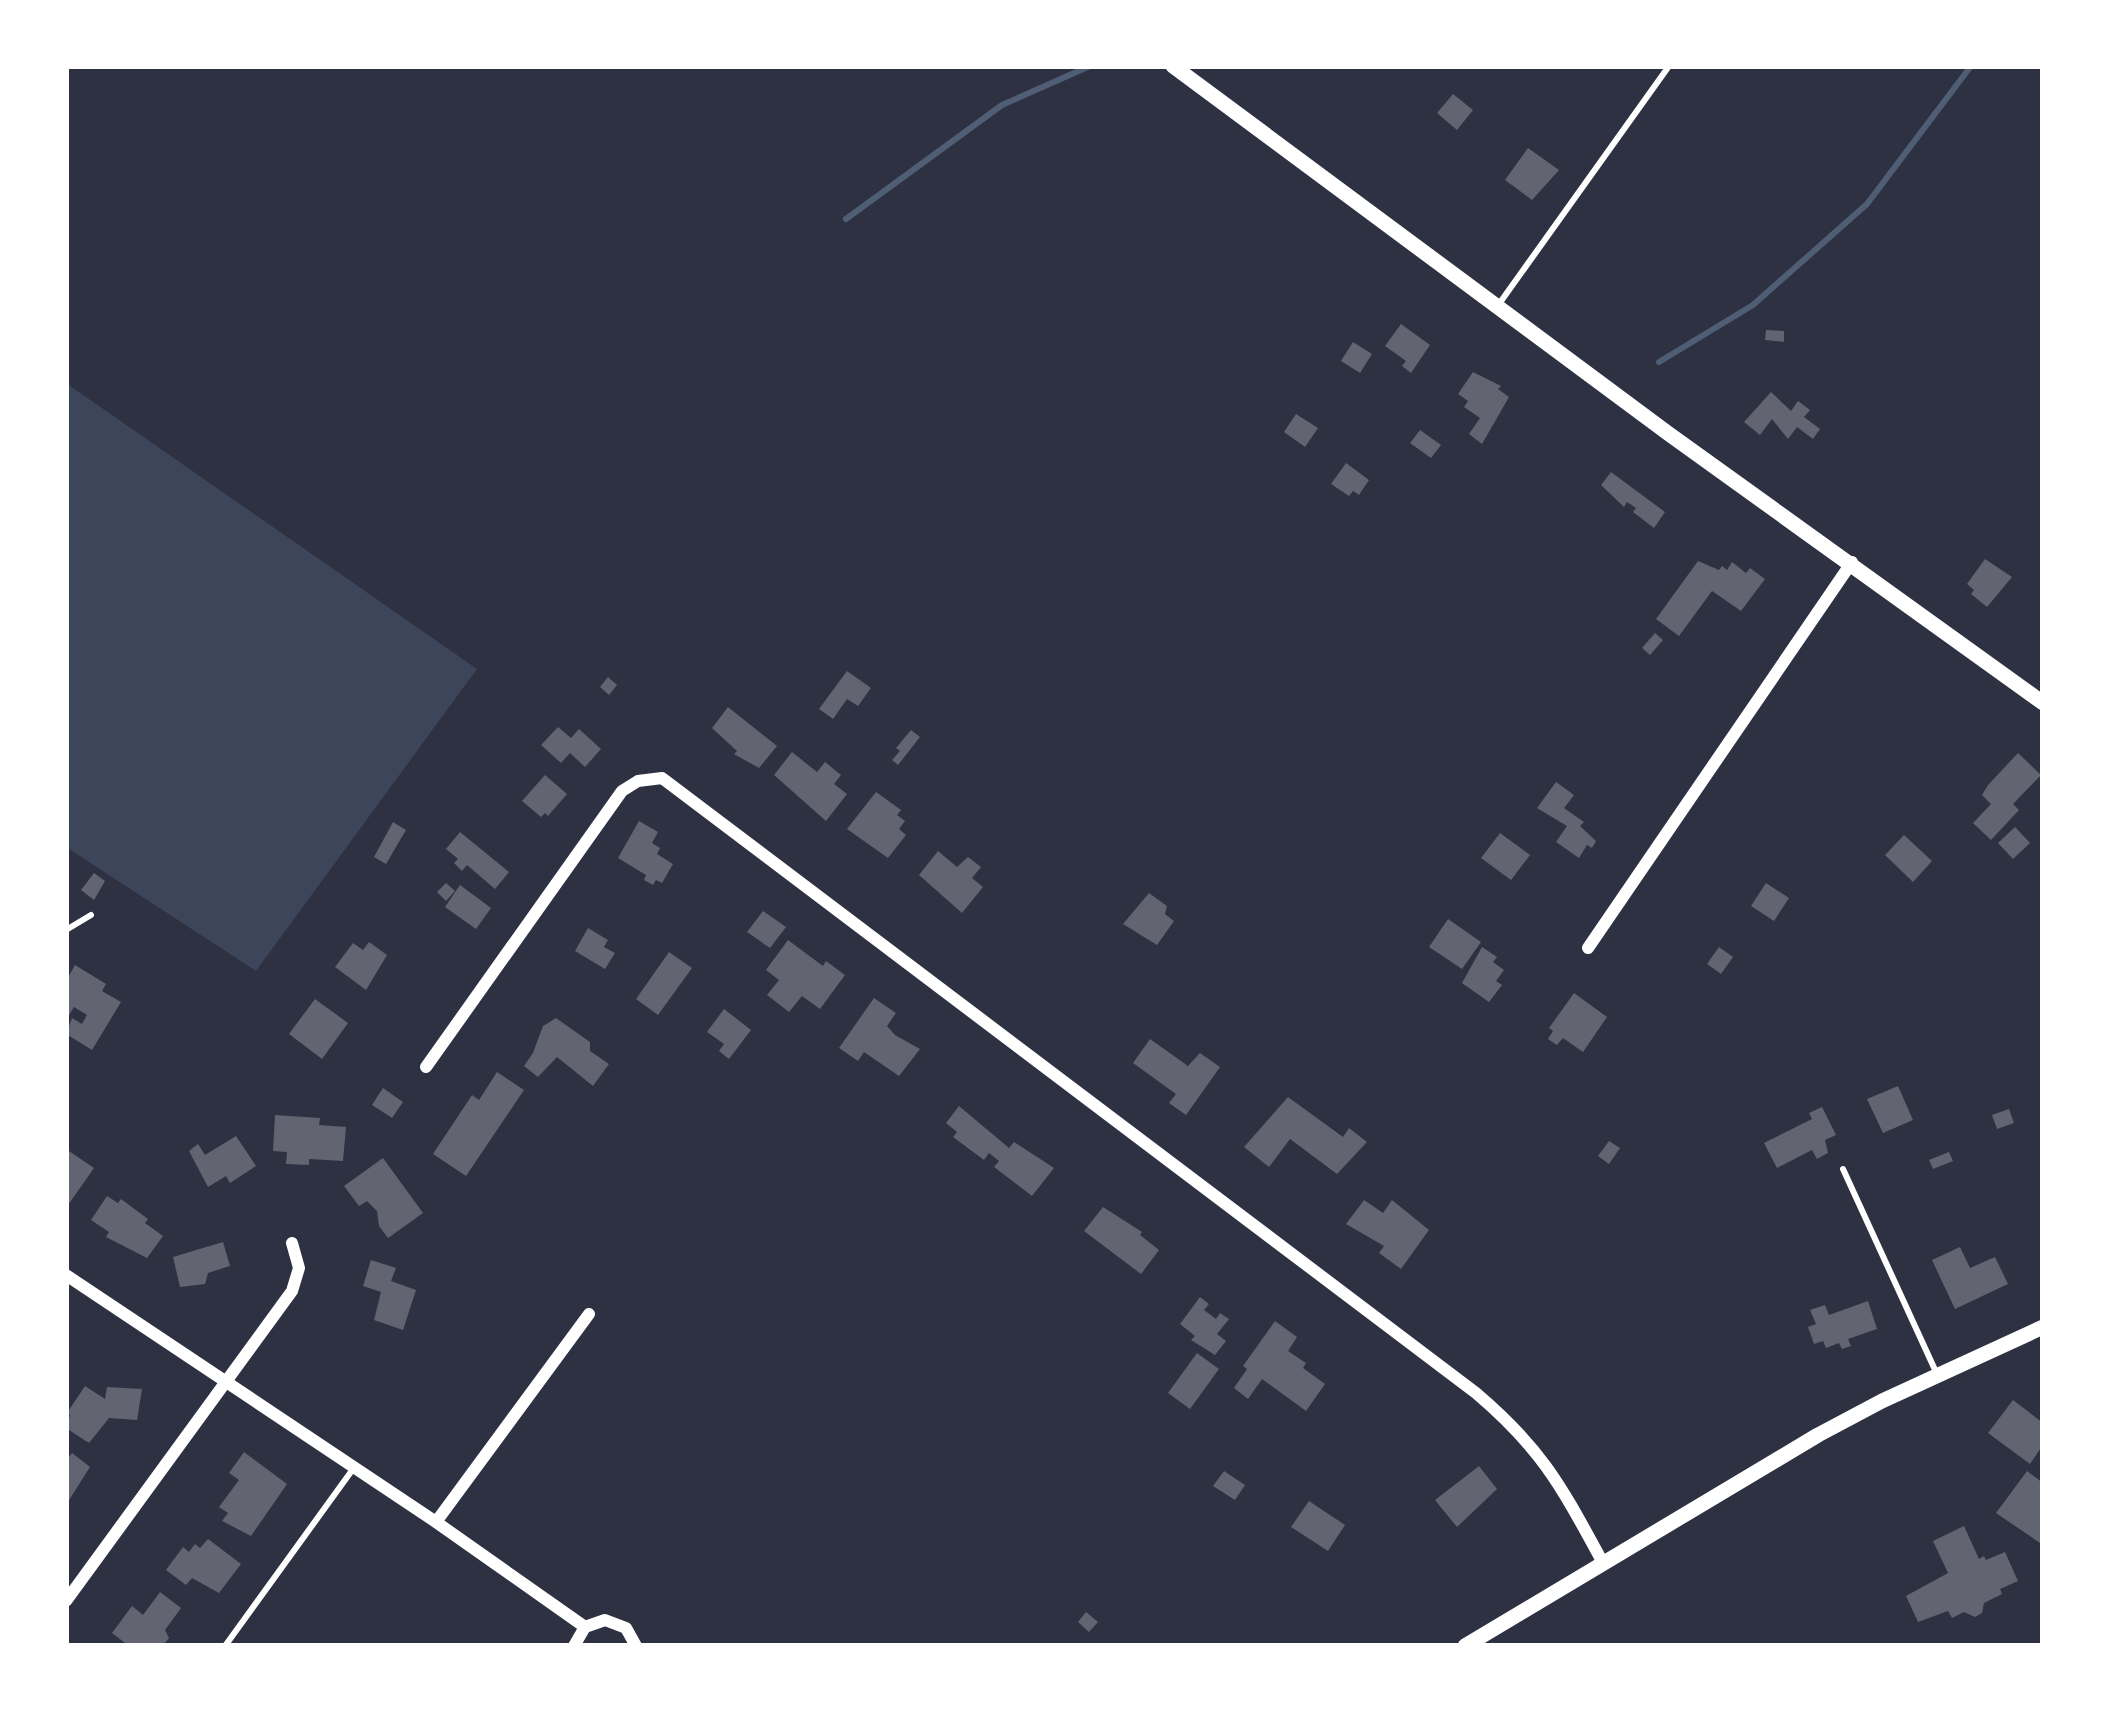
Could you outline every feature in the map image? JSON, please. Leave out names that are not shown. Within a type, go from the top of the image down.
[{"type":"street","points":[[1173,66],[1669,434],[2043,703]]},
{"type":"street","points":[[1588,948],[1852,562]]},
{"type":"street","points":[[426,1066],[622,790],[638,781],[662,778],[1476,1393],[1536,1448],[1555,1474],[1601,1562]]},
{"type":"street","points":[[68,1595],[292,1291],[299,1268],[292,1244]]},
{"type":"street","points":[[66,1275],[585,1627]]},
{"type":"street","points":[[436,1522],[589,1314]]},
{"type":"street","points":[[1466,1646],[1818,1435],[2043,1327]]},
{"type":"street","points":[[574,1646],[585,1627],[605,1620],[626,1628],[637,1646]]},
{"type":"lane","points":[[1497,307],[1669,66]]},
{"type":"lane","points":[[66,930],[92,915]]},
{"type":"lane","points":[[1843,1169],[1938,1376]]},
{"type":"lane","points":[[226,1646],[354,1467]]},
{"type":"shaded area","points":[[66,383],[477,669],[256,971],[66,847]]},
{"type":"building","points":[[1453,94],[1473,110],[1457,130],[1437,113]]},
{"type":"building","points":[[1528,148],[1559,170],[1532,200],[1505,180]]},
{"type":"building","points":[[1401,324],[1430,345],[1411,373],[1402,366],[1406,361],[1385,346]]},
{"type":"building","points":[[1766,330],[1784,331],[1784,342],[1765,340]]},
{"type":"building","points":[[1353,342],[1372,354],[1360,373],[1341,361]]},
{"type":"building","points":[[1473,372],[1501,386],[1498,389],[1509,397],[1482,444],[1469,434],[1480,418],[1464,407],[1468,401],[1458,394]]},
{"type":"building","points":[[1771,392],[1791,411],[1798,401],[1810,410],[1804,417],[1820,429],[1813,439],[1797,427],[1788,439],[1772,419],[1760,435],[1744,422]]},
{"type":"building","points":[[1296,414],[1318,428],[1305,447],[1284,432]]},
{"type":"building","points":[[1420,430],[1441,445],[1431,458],[1410,443]]},
{"type":"building","points":[[1346,463],[1369,480],[1359,495],[1353,491],[1349,496],[1331,484]]},
{"type":"building","points":[[1611,472],[1665,512],[1654,528],[1633,512],[1636,508],[1627,502],[1624,507],[1601,485]]},
{"type":"building","points":[[1985,559],[2012,577],[1987,607],[1967,584]]},
{"type":"building","points":[[1698,561],[1719,570],[1722,566],[1727,570],[1732,562],[1765,579],[1741,611],[1712,591],[1679,636],[1656,619]]},
{"type":"building","points":[[1655,633],[1663,640],[1650,655],[1642,648]]},
{"type":"building","points":[[847,671],[871,688],[858,706],[847,699],[833,719],[819,709]]},
{"type":"building","points":[[608,677],[617,685],[609,695],[600,687]]},
{"type":"building","points":[[728,707],[777,746],[759,768],[734,754],[737,751],[712,728]]},
{"type":"building","points":[[558,727],[571,738],[579,729],[601,749],[585,767],[570,753],[561,763],[541,745]]},
{"type":"building","points":[[911,730],[920,737],[898,765],[892,760],[900,751],[896,748]]},
{"type":"building","points":[[792,752],[817,772],[825,762],[841,775],[834,784],[847,794],[826,821],[774,775]]},
{"type":"building","points":[[2018,753],[2041,775],[2013,804],[2019,810],[1991,840],[1973,823],[1991,804],[1982,795],[1988,785]]},
{"type":"building","points":[[545,775],[567,794],[548,816],[541,817],[522,801]]},
{"type":"building","points":[[1556,782],[1574,795],[1564,808],[1584,822],[1580,826],[1596,841],[1579,858],[1556,842],[1567,826],[1537,808]]},
{"type":"building","points":[[876,792],[901,810],[897,815],[905,821],[899,829],[906,835],[888,858],[847,829]]},
{"type":"building","points":[[639,821],[658,832],[652,843],[660,848],[657,854],[673,864],[662,883],[644,880],[646,875],[618,858]]},
{"type":"building","points":[[393,822],[406,830],[386,864],[374,857]]},
{"type":"building","points":[[2015,827],[2030,843],[2013,859],[1998,843]]},
{"type":"building","points":[[460,832],[509,872],[495,889],[467,865],[462,871],[454,863],[458,859],[446,849]]},
{"type":"building","points":[[1500,833],[1530,855],[1511,880],[1481,858]]},
{"type":"building","points":[[1904,835],[1932,861],[1913,882],[1885,855]]},
{"type":"building","points":[[938,851],[957,867],[968,857],[981,867],[972,878],[983,887],[962,913],[919,875]]},
{"type":"building","points":[[94,873],[105,881],[94,900],[81,890]]},
{"type":"building","points":[[446,883],[455,891],[446,901],[437,892]]},
{"type":"building","points":[[1766,883],[1789,898],[1774,921],[1751,906]]},
{"type":"building","points":[[460,885],[491,908],[476,929],[445,907]]},
{"type":"building","points":[[1149,893],[1167,906],[1165,914],[1174,921],[1157,945],[1123,924]]},
{"type":"building","points":[[763,911],[786,927],[770,948],[747,932]]},
{"type":"building","points":[[1448,919],[1481,942],[1462,969],[1429,947]]},
{"type":"building","points":[[588,928],[608,940],[604,947],[615,953],[605,969],[575,951]]},
{"type":"building","points":[[788,940],[823,966],[826,961],[845,975],[820,1009],[802,996],[789,1012],[767,995],[779,980],[766,970]]},
{"type":"building","points":[[369,942],[387,955],[366,990],[335,967],[353,943],[363,950]]},
{"type":"building","points":[[1482,947],[1497,957],[1493,962],[1504,970],[1496,981],[1502,985],[1489,1002],[1462,983]]},
{"type":"building","points":[[1719,947],[1733,957],[1721,974],[1707,964]]},
{"type":"building","points":[[669,952],[692,968],[658,1015],[636,999]]},
{"type":"building","points":[[75,965],[106,984],[102,991],[121,1002],[92,1050],[66,1034],[72,1018],[82,1024],[87,1015],[74,1007],[66,1020],[66,981]]},
{"type":"building","points":[[1574,993],[1607,1017],[1583,1052],[1563,1038],[1557,1045],[1548,1039],[1553,1031],[1549,1028]]},
{"type":"building","points":[[874,998],[896,1013],[887,1026],[895,1035],[920,1049],[899,1076],[864,1052],[858,1061],[839,1048]]},
{"type":"building","points":[[315,999],[348,1023],[322,1059],[289,1034]]},
{"type":"building","points":[[724,1009],[751,1030],[729,1059],[719,1051],[724,1044],[707,1032]]},
{"type":"building","points":[[556,1018],[590,1042],[590,1051],[609,1064],[593,1086],[557,1057],[538,1077],[524,1066],[543,1026]]},
{"type":"building","points":[[1150,1039],[1188,1066],[1200,1053],[1220,1067],[1186,1115],[1169,1103],[1176,1094],[1133,1063]]},
{"type":"building","points":[[497,1072],[524,1090],[466,1176],[433,1154],[472,1095],[479,1100]]},
{"type":"building","points":[[1898,1086],[1913,1120],[1883,1133],[1867,1099]]},
{"type":"building","points":[[383,1088],[403,1102],[392,1118],[372,1105]]},
{"type":"building","points":[[1288,1097],[1343,1137],[1349,1128],[1367,1142],[1337,1174],[1290,1139],[1269,1167],[1244,1147]]},
{"type":"building","points":[[959,1106],[1009,1148],[1014,1142],[1054,1168],[1032,1196],[994,1167],[999,1161],[989,1153],[984,1160],[953,1137],[957,1132],[946,1123]]},
{"type":"building","points":[[1822,1107],[1836,1135],[1825,1140],[1828,1153],[1817,1159],[1812,1150],[1777,1168],[1764,1143],[1812,1119],[1809,1113]]},
{"type":"building","points":[[2009,1109],[2014,1123],[1997,1129],[1992,1115]]},
{"type":"building","points":[[275,1115],[320,1118],[319,1125],[346,1127],[343,1161],[309,1159],[309,1165],[286,1164],[287,1152],[273,1151]]},
{"type":"building","points":[[236,1136],[256,1166],[230,1183],[226,1176],[208,1187],[189,1151],[198,1144],[205,1155]]},
{"type":"building","points":[[1609,1141],[1620,1148],[1609,1164],[1598,1156]]},
{"type":"building","points":[[66,1149],[94,1168],[66,1208]]},
{"type":"building","points":[[1949,1152],[1953,1161],[1933,1169],[1929,1160]]},
{"type":"building","points":[[383,1158],[423,1213],[388,1238],[379,1226],[377,1211],[367,1201],[359,1206],[344,1186]]},
{"type":"building","points":[[107,1196],[118,1203],[121,1199],[163,1236],[147,1258],[106,1237],[109,1232],[91,1220]]},
{"type":"building","points":[[1364,1200],[1383,1213],[1392,1200],[1429,1230],[1401,1269],[1379,1253],[1384,1246],[1346,1224]]},
{"type":"building","points":[[1103,1207],[1142,1232],[1159,1250],[1141,1274],[1084,1231]]},
{"type":"building","points":[[223,1242],[230,1266],[208,1273],[205,1284],[180,1287],[173,1257]]},
{"type":"building","points":[[1960,1247],[1970,1268],[1995,1257],[2008,1284],[1955,1309],[1932,1260]]},
{"type":"building","points":[[371,1260],[396,1268],[391,1281],[416,1290],[403,1330],[374,1320],[381,1292],[363,1286]]},
{"type":"building","points":[[1200,1297],[1209,1304],[1204,1310],[1216,1319],[1220,1313],[1229,1319],[1217,1334],[1226,1341],[1215,1355],[1191,1340],[1195,1336],[1180,1324]]},
{"type":"building","points":[[1868,1301],[1877,1329],[1848,1339],[1851,1346],[1842,1349],[1839,1343],[1826,1348],[1823,1341],[1814,1344],[1808,1327],[1816,1324],[1810,1310],[1825,1305],[1829,1315]]},
{"type":"building","points":[[1275,1321],[1297,1337],[1288,1351],[1325,1384],[1306,1411],[1262,1379],[1248,1399],[1234,1388],[1247,1369],[1243,1366]]},
{"type":"building","points":[[1197,1353],[1219,1369],[1190,1409],[1168,1393]]},
{"type":"building","points":[[85,1386],[105,1399],[107,1387],[142,1389],[137,1420],[109,1418],[89,1443],[66,1428],[67,1413]]},
{"type":"building","points":[[2013,1400],[2043,1423],[2043,1445],[2030,1464],[1988,1433]]},
{"type":"building","points":[[244,1452],[287,1484],[251,1536],[222,1521],[228,1513],[219,1507],[239,1480],[229,1473]]},
{"type":"building","points":[[72,1453],[90,1467],[66,1505],[66,1461]]},
{"type":"building","points":[[1479,1466],[1497,1489],[1457,1527],[1435,1500]]},
{"type":"building","points":[[1224,1471],[1245,1485],[1235,1500],[1213,1486]]},
{"type":"building","points":[[2027,1471],[2043,1483],[2043,1545],[1996,1513]]},
{"type":"building","points":[[1309,1501],[1345,1525],[1328,1551],[1291,1527]]},
{"type":"building","points":[[1964,1526],[1979,1559],[2005,1552],[2018,1581],[2000,1589],[2002,1594],[1984,1603],[1982,1613],[1975,1617],[1964,1612],[1952,1618],[1948,1611],[1918,1622],[1906,1596],[1948,1573],[1933,1541]]},
{"type":"building","points":[[208,1539],[241,1564],[219,1593],[192,1578],[186,1585],[166,1570],[183,1547],[189,1552]]},
{"type":"building","points":[[160,1592],[181,1608],[165,1630],[166,1642],[129,1646],[112,1633],[132,1606],[143,1615]]},
{"type":"building","points":[[1086,1612],[1098,1622],[1089,1632],[1078,1622]]},
{"type":"waterway","points":[[846,219],[1002,105],[1090,66]]},
{"type":"waterway","points":[[1659,362],[1753,305],[1867,204],[1971,66]]}]
